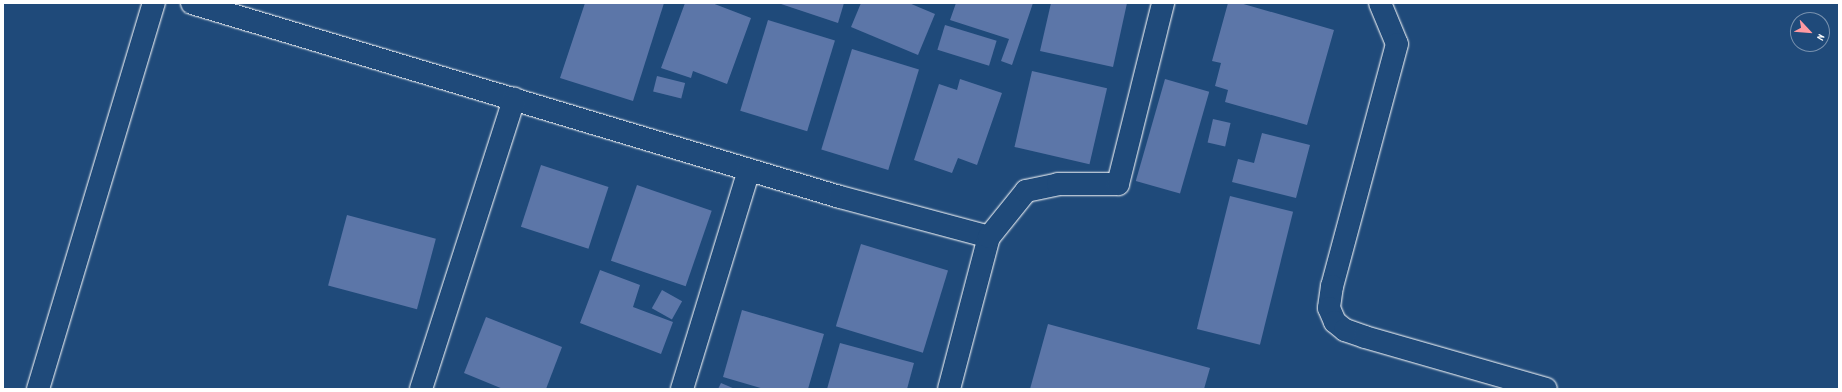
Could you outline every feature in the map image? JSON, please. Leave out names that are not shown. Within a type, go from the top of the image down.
[{"type":"street","points":[[38,389],[154,3]]},
{"type":"street","points":[[192,3],[749,170],[989,237]]},
{"type":"street","points":[[949,389],[989,237],[1026,191],[1058,184],[1118,184],[1162,3]]},
{"type":"street","points":[[1380,3],[1397,44],[1332,286],[1329,308],[1335,322],[1345,330],[1484,380],[1546,389]]},
{"type":"street","points":[[421,389],[514,100]]},
{"type":"street","points":[[682,389],[749,170]]},
{"type":"building","points":[[585,3],[664,3],[633,101],[560,78]]},
{"type":"building","points":[[685,3],[712,3],[751,18],[727,84],[693,71],[691,78],[661,68]]},
{"type":"building","points":[[778,3],[844,3],[838,23]]},
{"type":"building","points":[[861,3],[909,3],[935,14],[918,55],[851,27]]},
{"type":"building","points":[[956,3],[1033,3],[1012,65],[1001,61],[1009,39],[950,20]]},
{"type":"building","points":[[1051,3],[1127,3],[1113,67],[1040,51]]},
{"type":"building","points":[[1228,3],[1240,3],[1334,30],[1307,125],[1225,102],[1228,90],[1215,86],[1221,63],[1212,61]]},
{"type":"building","points":[[768,20],[835,40],[807,131],[740,111]]},
{"type":"building","points":[[945,25],[997,41],[989,66],[937,50]]},
{"type":"building","points":[[852,49],[919,69],[888,170],[821,149]]},
{"type":"building","points":[[1032,71],[1107,88],[1089,164],[1014,147]]},
{"type":"building","points":[[657,76],[685,83],[681,99],[653,92]]},
{"type":"building","points":[[960,79],[1002,93],[977,165],[958,158],[952,173],[914,160],[939,84],[957,90]]},
{"type":"building","points":[[1165,79],[1209,92],[1180,194],[1136,181]]},
{"type":"building","points":[[1213,119],[1231,123],[1225,146],[1208,142]]},
{"type":"building","points":[[1262,133],[1310,145],[1296,198],[1232,182],[1238,159],[1254,163]]},
{"type":"building","points":[[541,165],[609,187],[588,249],[521,227]]},
{"type":"building","points":[[637,185],[712,211],[686,286],[611,261]]},
{"type":"building","points":[[1230,196],[1293,212],[1260,345],[1197,329]]},
{"type":"building","points":[[347,215],[436,239],[417,309],[328,286]]},
{"type":"building","points":[[861,244],[948,271],[923,353],[836,326]]},
{"type":"building","points":[[600,270],[640,285],[633,307],[673,322],[661,354],[580,323]]},
{"type":"building","points":[[662,290],[682,301],[672,320],[652,308]]},
{"type":"building","points":[[742,310],[824,334],[808,389],[764,389],[723,377]]},
{"type":"building","points":[[486,317],[562,347],[546,389],[503,389],[464,373]]},
{"type":"building","points":[[1048,324],[1210,368],[1204,389],[1030,389]]},
{"type":"building","points":[[840,343],[914,363],[907,389],[827,389]]},
{"type":"building","points":[[721,383],[735,389],[718,389]]}]
